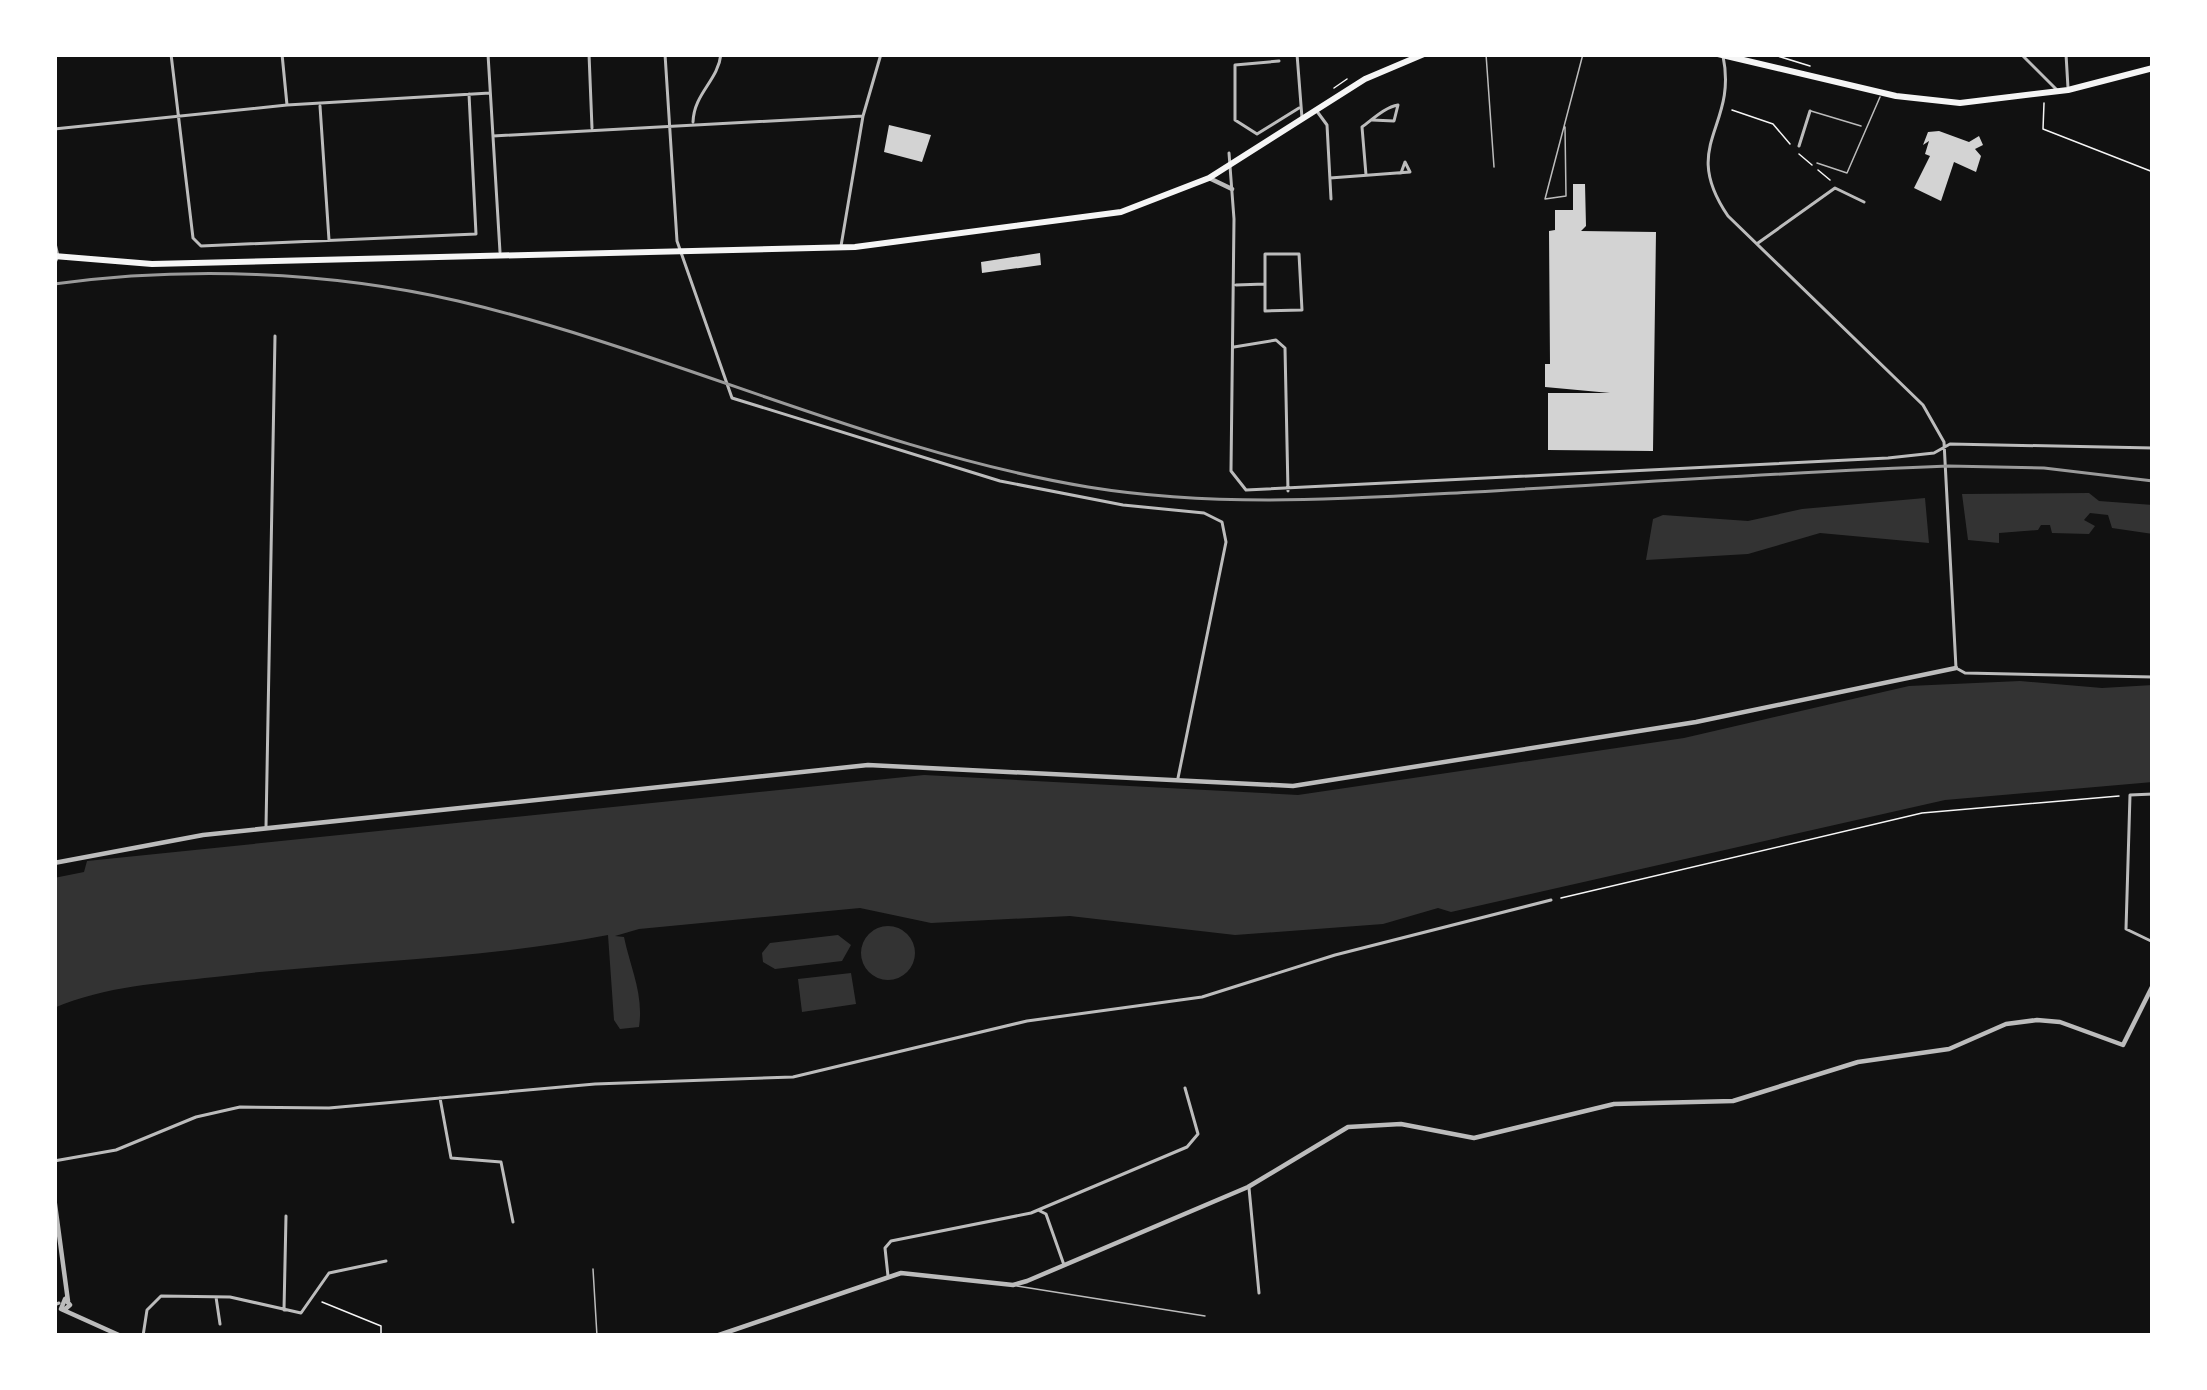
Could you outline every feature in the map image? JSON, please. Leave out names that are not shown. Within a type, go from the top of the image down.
[{"type":"main road","points":[[56,256],[152,264],[841,248],[1121,212],[1209,178],[1365,79],[1424,54]]},
{"type":"main road","points":[[1722,54],[1881,93],[1960,103],[2057,91],[2153,68]]},
{"type":"street","points":[[171,54],[193,238],[201,246],[476,234],[470,94]]},
{"type":"street","points":[[282,54],[287,105]]},
{"type":"street","points":[[488,54],[500,254]]},
{"type":"street","points":[[589,54],[592,129]]},
{"type":"street","points":[[665,54],[679,250],[735,401],[1000,481],[1076,498],[1204,513],[1222,522],[1226,542],[1177,779]]},
{"type":"street","points":[[693,124],[694,99],[719,66],[721,54]]},
{"type":"street","points":[[841,248],[863,116],[880,54]]},
{"type":"street","points":[[1297,54],[1303,118]]},
{"type":"street","points":[[1722,54],[1722,108],[1704,178],[1728,216],[1923,405],[1946,446],[1956,668]]},
{"type":"street","points":[[2021,54],[2049,76],[2057,91]]},
{"type":"street","points":[[2066,54],[2068,89]]},
{"type":"street","points":[[1279,61],[1235,64],[1235,120],[1257,134],[1299,108]]},
{"type":"street","points":[[1289,62],[1297,62]]},
{"type":"street","points":[[54,129],[287,105],[490,93]]},
{"type":"street","points":[[320,103],[329,242]]},
{"type":"street","points":[[1316,110],[1327,125],[1331,200]]},
{"type":"street","points":[[1799,146],[1810,110]]},
{"type":"street","points":[[493,136],[863,116]]},
{"type":"street","points":[[1366,176],[1362,128],[1372,120]]},
{"type":"street","points":[[1229,153],[1234,285],[1231,471],[1237,485],[1251,491],[1888,458],[1934,453],[1946,446],[2153,448]]},
{"type":"street","points":[[1330,178],[1401,173]]},
{"type":"street","points":[[1209,178],[1232,189]]},
{"type":"street","points":[[1756,244],[1841,188],[1864,202]]},
{"type":"street","points":[[54,239],[54,265]]},
{"type":"street","points":[[1265,254],[1299,254],[1302,310],[1265,311],[1265,284],[1265,254]]},
{"type":"street","points":[[1234,285],[1265,284]]},
{"type":"street","points":[[266,829],[275,336]]},
{"type":"street","points":[[1232,347],[1276,340],[1286,348],[1288,491]]},
{"type":"street","points":[[54,863],[266,829],[868,766],[1293,786],[1696,722],[1956,668],[1987,674],[2153,677]]},
{"type":"street","points":[[2153,794],[2130,795],[2126,929],[2153,942]]},
{"type":"street","points":[[54,1161],[116,1150],[196,1118],[240,1107],[329,1108],[440,1096],[793,1077],[1027,1022],[1202,997],[1335,955],[1552,900]]},
{"type":"street","points":[[716,1336],[888,1276],[917,1273],[1013,1285],[1249,1187],[1330,1136],[1369,1123],[1474,1138],[1614,1104],[1710,1105],[1858,1061],[1948,1049],[2006,1024],[2037,1020],[2060,1022],[2123,1046],[2153,985]]},
{"type":"street","points":[[888,1276],[885,1248],[891,1240],[1039,1210],[1195,1141],[1185,1088]]},
{"type":"street","points":[[440,1096],[451,1158],[501,1162],[513,1222]]},
{"type":"street","points":[[1249,1187],[1259,1293]]},
{"type":"street","points":[[54,1197],[63,1280],[61,1305],[121,1336]]},
{"type":"street","points":[[1039,1210],[1046,1214],[1064,1265]]},
{"type":"street","points":[[284,1312],[286,1216]]},
{"type":"street","points":[[143,1336],[147,1310],[161,1296],[217,1295],[301,1313],[329,1273],[386,1262]]},
{"type":"street","points":[[217,1295],[220,1324]]},
{"type":"lane","points":[[1486,54],[1495,167]]},
{"type":"lane","points":[[1565,127],[1567,193],[1556,201],[1545,199],[1583,54]]},
{"type":"lane","points":[[1817,163],[1847,173],[1881,93]]},
{"type":"lane","points":[[1810,110],[1865,127]]},
{"type":"lane","points":[[593,1269],[597,1336]]},
{"type":"lane","points":[[1013,1285],[1204,1316]]},
{"type":"path","points":[[1771,54],[1825,70]]},
{"type":"path","points":[[2045,93],[2043,129],[2153,172]]},
{"type":"path","points":[[1722,108],[1773,124],[1841,188]]},
{"type":"path","points":[[1552,900],[1934,811],[2130,795]]},
{"type":"path","points":[[314,1299],[381,1326],[381,1336]]},
{"type":"shaded area","points":[[2089,493],[2099,501],[2153,505],[2153,534],[2112,528],[2108,515],[2090,513],[2084,520],[2095,526],[2089,534],[2052,533],[2050,525],[2041,525],[2038,530],[1999,533],[1999,543],[1968,540],[1962,494]]},
{"type":"shaded area","points":[[1925,498],[1929,543],[1820,533],[1748,554],[1646,560],[1653,519],[1663,515],[1748,521],[1802,509]]},
{"type":"shaded area","points":[[2020,681],[2102,688],[2153,685],[2153,782],[1945,800],[1451,912],[1438,908],[1383,924],[1235,935],[1070,916],[931,923],[860,908],[639,929],[615,936],[624,937],[636,981],[639,1027],[620,1029],[614,1020],[608,935],[510,950],[154,984],[113,990],[54,1008],[54,878],[84,872],[87,861],[924,775],[1298,795],[1684,738],[1909,686]]},
{"type":"shaded area","points":[[888,926],[907,934],[915,953],[907,972],[888,980],[869,972],[861,953],[869,934]]},
{"type":"shaded area","points":[[838,935],[851,945],[842,961],[775,969],[763,962],[762,953],[770,943]]},
{"type":"shaded area","points":[[851,973],[856,1004],[802,1012],[798,979]]},
{"type":"building","points":[[889,125],[931,135],[922,162],[884,152]]},
{"type":"building","points":[[1928,132],[1969,142],[1979,136],[1983,145],[1975,149],[1981,156],[1976,172],[1954,162],[1941,201],[1914,188],[1930,156],[1925,154],[1929,141],[1923,145]]},
{"type":"building","points":[[1573,184],[1585,184],[1586,226],[1581,231],[1656,232],[1653,451],[1548,450],[1548,393],[1610,393],[1545,387],[1545,364],[1550,364],[1549,231],[1555,230],[1555,210],[1573,210]]},
{"type":"building","points":[[1040,253],[1041,265],[982,273],[981,262]]},
{"type":"railway","points":[[54,284],[155,275],[257,275],[409,291],[616,346],[928,450],[1008,471],[1136,494],[1329,499],[1948,466],[2044,468],[2153,481]]}]
